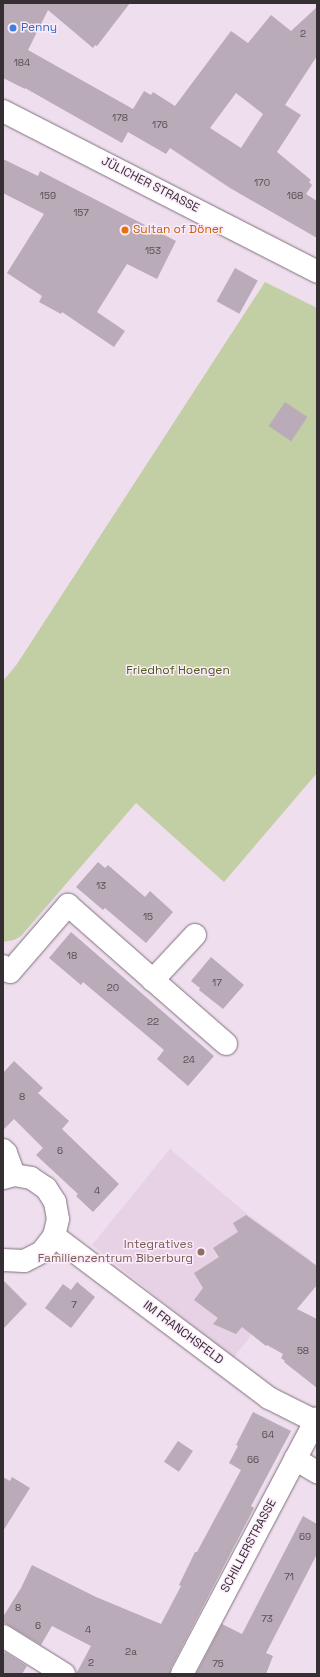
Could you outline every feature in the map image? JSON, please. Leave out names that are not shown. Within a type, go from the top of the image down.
[{"type":"street","name":"JÜLICHER STRASSE","points":[[3,111],[317,272]]},
{"type":"street","points":[[3,966],[10,972],[68,905],[226,1044]]},
{"type":"street","points":[[153,980],[194,935]]},
{"type":"street","points":[[3,1150],[6,1154],[9,1176],[31,1178],[46,1188],[55,1202],[58,1219],[54,1236],[42,1252],[24,1261],[3,1260]]},
{"type":"street","name":"IM FRANCHSFELD","points":[[54,1236],[269,1398],[316,1420]]},
{"type":"street","name":"SCHILLERSTRASSE","points":[[182,1674],[316,1420]]},
{"type":"street","points":[[295,1460],[317,1472]]},
{"type":"street","points":[[3,1636],[64,1674]]},
{"type":"shaded area","name":"Integratives Familienzentrum Biberburg","points":[[170,1149],[247,1214],[311,1260],[233,1358],[92,1245]]},
{"type":"green space","name":"Friedhof Hoengen","points":[[265,282],[317,308],[317,773],[224,882],[136,803],[21,936],[14,940],[3,942],[3,681],[17,664]]},
{"type":"building","points":[[3,3],[130,3],[97,46],[95,45],[93,48],[48,10],[28,50],[133,109],[144,91],[151,95],[153,92],[175,106],[231,31],[248,43],[271,15],[291,31],[317,7],[317,56],[285,105],[301,115],[277,152],[311,180],[309,182],[312,185],[306,194],[317,201],[317,238],[230,188],[170,148],[166,154],[128,132],[122,143],[25,88],[3,78]],"holes":[[[236,93],[263,114],[241,148],[210,128]]]},
{"type":"building","points":[[3,159],[38,176],[40,171],[176,241],[157,279],[127,264],[97,312],[125,331],[114,347],[62,312],[61,314],[39,302],[42,296],[7,273],[44,214],[3,193]]},
{"type":"building","points":[[235,268],[258,281],[239,314],[217,301]]},
{"type":"building","points":[[285,402],[307,417],[291,441],[269,426]]},
{"type":"building","points":[[98,862],[105,868],[108,865],[145,897],[150,891],[173,912],[146,943],[105,908],[103,910],[76,887]]},
{"type":"building","points":[[71,932],[214,1056],[188,1086],[157,1059],[164,1050],[83,982],[81,985],[49,958]]},
{"type":"building","points":[[211,957],[244,985],[223,1009],[199,990],[200,988],[191,981]]},
{"type":"building","points":[[14,1061],[43,1088],[38,1093],[69,1121],[62,1129],[119,1184],[93,1212],[76,1196],[78,1194],[36,1155],[43,1148],[14,1119],[3,1130],[3,1073]]},
{"type":"building","points":[[246,1215],[317,1266],[317,1285],[297,1309],[317,1319],[317,1388],[284,1362],[285,1361],[281,1358],[283,1354],[267,1345],[266,1346],[242,1327],[236,1334],[213,1324],[218,1318],[194,1300],[203,1288],[194,1273],[219,1257],[213,1248],[238,1232],[233,1223]]},
{"type":"building","points":[[3,1280],[27,1304],[3,1329]]},
{"type":"building","points":[[77,1282],[95,1297],[71,1328],[45,1308],[63,1284],[71,1290]]},
{"type":"building","points":[[253,1412],[291,1431],[251,1506],[254,1508],[171,1668],[170,1674],[76,1674],[91,1646],[52,1626],[41,1645],[3,1622],[3,1617],[21,1588],[32,1565],[96,1597],[161,1624],[181,1586],[179,1585],[195,1552],[197,1552],[241,1470],[229,1463],[238,1446],[236,1445]]},
{"type":"building","points":[[178,1441],[193,1451],[179,1472],[164,1462]]},
{"type":"building","points":[[3,1477],[10,1481],[12,1477],[30,1488],[3,1531]]},
{"type":"building","points":[[303,1516],[317,1524],[317,1554],[266,1653],[273,1656],[266,1674],[196,1674],[222,1624],[242,1634]]},
{"type":"building","points":[[5,1652],[27,1666],[22,1674],[3,1674],[3,1656]]},
{"type":"place","name":"Penny","points":[[13,28]]},
{"type":"place","name":"Sultan of Döner","points":[[125,230]]},
{"type":"place","name":"Integratives Familienzentrum Biberburg","points":[[201,1252]]}]
